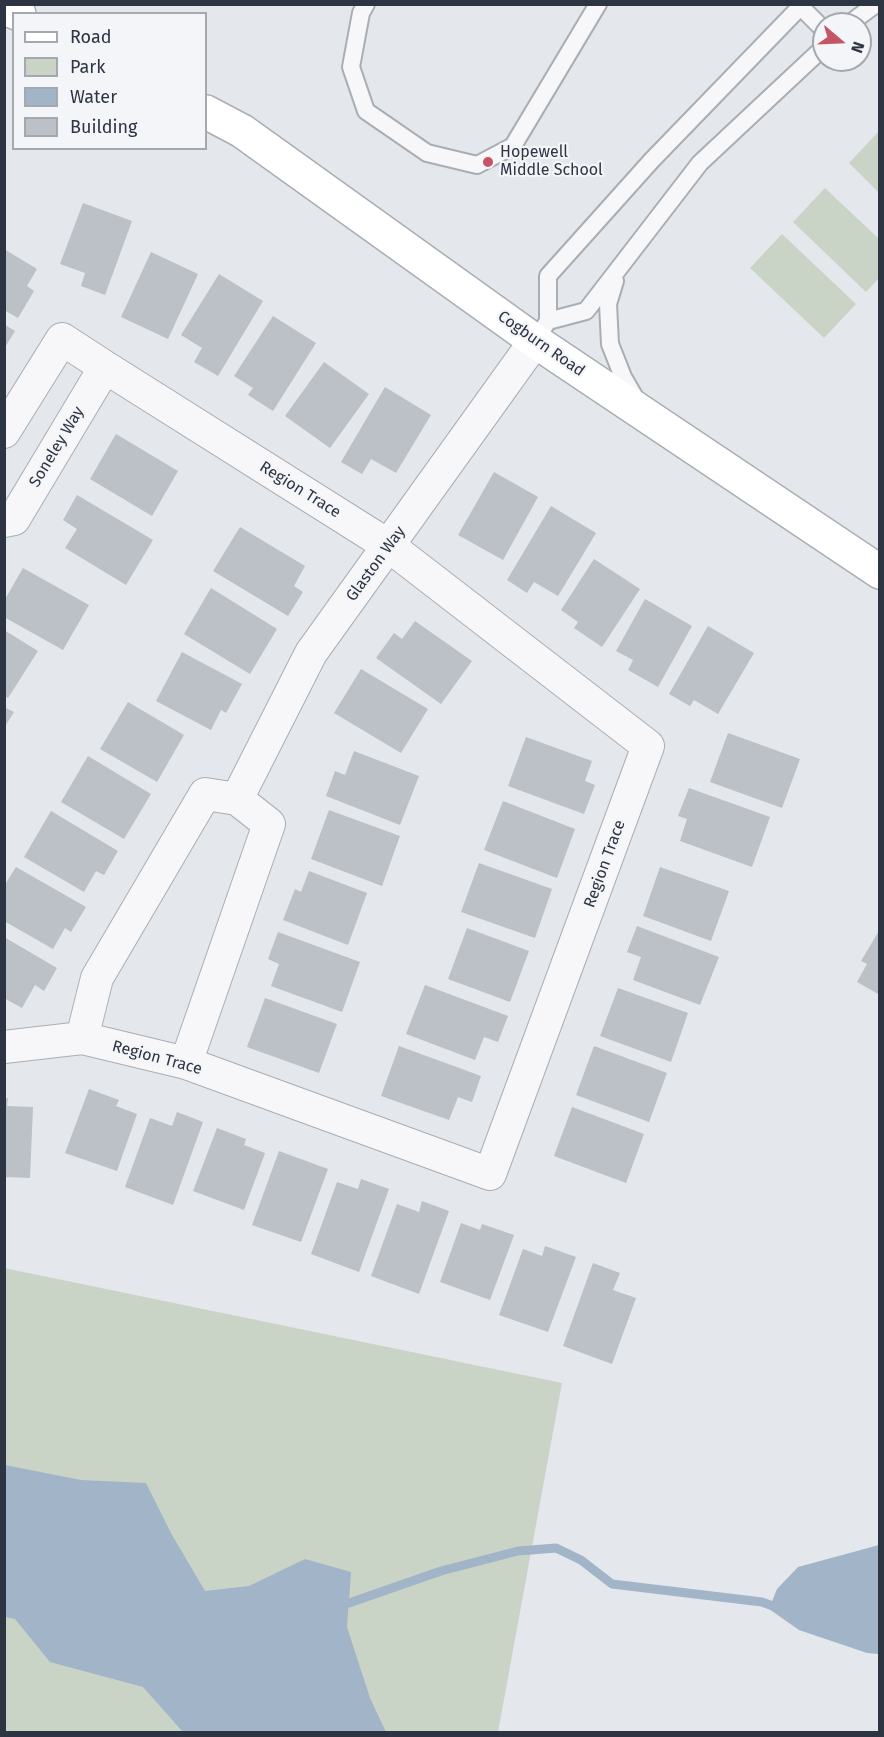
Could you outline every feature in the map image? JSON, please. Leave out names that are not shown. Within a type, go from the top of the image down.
[{"type":"street","name":"Cogburn Road","points":[[207,113],[242,131],[542,331],[645,415],[879,572]]},
{"type":"street","name":"Glaston Way","points":[[237,799],[311,653],[542,331]]},
{"type":"street","name":"Region Trace","points":[[4,432],[62,339],[389,546],[648,746],[490,1174],[186,1063],[82,1038],[4,1047]]},
{"type":"street","name":"Soneley Way","points":[[4,521],[14,519],[105,367]]},
{"type":"street","points":[[82,1038],[97,978],[205,794],[237,799],[269,824],[186,1063]]},
{"type":"lane","points":[[366,4],[361,13],[351,67],[366,111],[427,153],[477,165],[513,147],[598,4]]},
{"type":"lane","points":[[542,331],[548,276],[652,160],[799,5],[812,18]]},
{"type":"lane","points":[[542,331],[586,311],[700,163],[812,58]]},
{"type":"lane","points":[[619,269],[608,304],[610,344],[624,377],[645,415]]},
{"type":"green space","points":[[879,131],[879,193],[849,163]]},
{"type":"green space","points":[[825,188],[879,239],[879,278],[866,292],[793,222]]},
{"type":"green space","points":[[782,234],[856,304],[824,338],[750,268]]},
{"type":"green space","points":[[4,1268],[562,1383],[498,1732],[5,1732]]},
{"type":"water","points":[[5,1465],[81,1480],[146,1483],[172,1535],[205,1591],[249,1586],[305,1559],[351,1572],[347,1627],[370,1698],[386,1732],[183,1732],[143,1687],[50,1662],[15,1619],[5,1617]]},
{"type":"water","points":[[879,1545],[879,1654],[867,1653],[799,1630],[769,1609],[777,1589],[798,1567]]},
{"type":"building","points":[[83,203],[132,221],[105,295],[81,286],[85,273],[60,264]]},
{"type":"building","points":[[4,249],[37,269],[27,286],[34,291],[18,318],[4,310]]},
{"type":"building","points":[[151,252],[198,274],[168,339],[121,317]]},
{"type":"building","points":[[219,274],[263,301],[218,376],[194,362],[202,348],[181,335]]},
{"type":"building","points":[[273,316],[316,343],[273,411],[248,395],[253,388],[234,376]]},
{"type":"building","points":[[4,324],[15,331],[4,349]]},
{"type":"building","points":[[324,362],[369,394],[330,448],[285,416]]},
{"type":"building","points":[[385,387],[431,415],[396,473],[371,459],[362,474],[341,462]]},
{"type":"building","points":[[116,434],[178,471],[152,516],[90,479]]},
{"type":"building","points":[[494,472],[538,497],[503,560],[458,535]]},
{"type":"building","points":[[77,495],[153,540],[126,585],[65,548],[77,529],[63,520]]},
{"type":"building","points":[[551,506],[596,533],[558,596],[534,582],[527,593],[507,580]]},
{"type":"building","points":[[240,527],[305,566],[294,586],[303,592],[288,616],[213,571]]},
{"type":"building","points":[[594,559],[640,589],[602,647],[574,628],[578,622],[561,610]]},
{"type":"building","points":[[23,568],[89,605],[63,650],[4,617],[4,601]]},
{"type":"building","points":[[211,588],[277,629],[250,674],[184,634]]},
{"type":"building","points":[[645,599],[692,626],[658,687],[628,670],[633,660],[616,651]]},
{"type":"building","points":[[415,621],[472,661],[441,704],[376,658],[394,633],[402,639]]},
{"type":"building","points":[[708,626],[754,653],[718,714],[694,700],[690,706],[669,694]]},
{"type":"building","points":[[4,630],[38,651],[8,698],[4,696]]},
{"type":"building","points":[[182,652],[242,684],[226,713],[221,710],[211,730],[156,701]]},
{"type":"building","points":[[361,669],[428,709],[401,753],[334,713]]},
{"type":"building","points":[[128,702],[184,735],[157,782],[100,749]]},
{"type":"building","points":[[4,707],[14,712],[4,728]]},
{"type":"building","points":[[728,733],[800,759],[782,808],[710,782]]},
{"type":"building","points":[[526,737],[592,761],[585,781],[595,785],[584,814],[508,786]]},
{"type":"building","points":[[354,751],[419,776],[400,825],[326,796],[335,771],[345,775]]},
{"type":"building","points":[[88,756],[151,794],[124,839],[61,802]]},
{"type":"building","points":[[689,788],[770,817],[752,867],[680,841],[687,819],[678,816]]},
{"type":"building","points":[[503,801],[575,829],[557,878],[484,850]]},
{"type":"building","points":[[329,810],[400,836],[382,886],[311,859]]},
{"type":"building","points":[[51,811],[118,851],[104,875],[96,871],[84,892],[24,857]]},
{"type":"building","points":[[479,863],[552,889],[535,938],[461,912]]},
{"type":"building","points":[[16,867],[86,907],[71,932],[65,928],[53,949],[4,921],[4,886]]},
{"type":"building","points":[[660,867],[729,891],[711,941],[643,916]]},
{"type":"building","points":[[309,871],[367,893],[348,945],[283,920],[295,889],[301,892]]},
{"type":"building","points":[[637,926],[719,957],[700,1005],[633,980],[641,957],[627,952]]},
{"type":"building","points":[[467,928],[529,951],[510,1002],[448,979]]},
{"type":"building","points":[[880,929],[880,995],[857,982],[867,964],[861,961]]},
{"type":"building","points":[[278,932],[360,962],[342,1012],[271,986],[279,964],[268,959]]},
{"type":"building","points":[[4,937],[57,968],[44,991],[35,985],[22,1008],[4,998]]},
{"type":"building","points":[[425,985],[508,1016],[498,1042],[484,1037],[475,1060],[406,1034]]},
{"type":"building","points":[[618,988],[688,1013],[671,1062],[600,1036]]},
{"type":"building","points":[[265,998],[337,1024],[319,1073],[247,1047]]},
{"type":"building","points":[[399,1046],[481,1076],[472,1102],[458,1097],[449,1120],[381,1096]]},
{"type":"building","points":[[594,1046],[667,1073],[649,1122],[576,1095]]},
{"type":"building","points":[[89,1089],[119,1100],[116,1106],[137,1114],[117,1171],[65,1153]]},
{"type":"building","points":[[4,1098],[8,1098],[7,1106],[33,1107],[30,1178],[4,1177]]},
{"type":"building","points":[[572,1107],[644,1134],[626,1183],[554,1156]]},
{"type":"building","points":[[177,1112],[203,1122],[173,1205],[125,1187],[150,1118],[172,1126]]},
{"type":"building","points":[[217,1128],[246,1139],[244,1145],[265,1153],[244,1210],[193,1191]]},
{"type":"building","points":[[279,1151],[328,1169],[301,1242],[252,1225]]},
{"type":"building","points":[[361,1179],[389,1189],[359,1272],[311,1254],[337,1182],[358,1189]]},
{"type":"building","points":[[422,1201],[449,1211],[419,1294],[371,1276],[397,1204],[419,1212]]},
{"type":"building","points":[[461,1223],[480,1230],[482,1224],[514,1235],[490,1300],[440,1282]]},
{"type":"building","points":[[545,1246],[576,1257],[548,1332],[499,1315],[523,1249],[542,1256]]},
{"type":"building","points":[[593,1263],[620,1273],[613,1290],[636,1298],[612,1364],[563,1346]]},
{"type":"waterway","points":[[349,1603],[441,1571],[518,1551],[556,1548],[581,1560],[612,1584],[762,1602],[770,1605]]},
{"type":"place","name":"Hopewell Middle School","points":[[488,162]]}]
